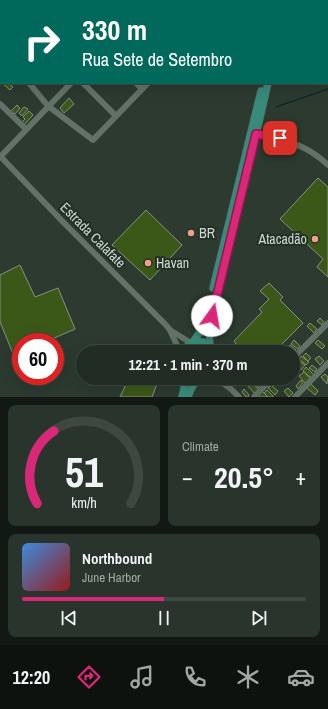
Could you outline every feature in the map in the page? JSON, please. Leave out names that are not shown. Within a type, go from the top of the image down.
[{"type":"main road","points":[[211,345],[209,332],[209,316],[236,190],[263,84]]},
{"type":"main road","points":[[189,345],[202,329],[209,316],[268,84]]},
{"type":"main road","points":[[192,342],[202,342],[206,345]]},
{"type":"main road","points":[[182,397],[184,385]]},
{"type":"main road","points":[[188,397],[194,385]]},
{"type":"street","points":[[30,84],[48,106],[93,140],[147,84]]},
{"type":"street","points":[[0,157],[69,84]]},
{"type":"street","points":[[84,84],[116,116]]},
{"type":"street","points":[[137,84],[142,89]]},
{"type":"street","points":[[0,104],[26,129]]},
{"type":"street","points":[[256,134],[280,138],[300,145],[318,156],[328,165]]},
{"type":"street","name":"Estrada Calafate","points":[[0,157],[64,224],[170,330],[192,342]]},
{"type":"street","points":[[300,351],[328,323]]},
{"type":"street","name":"Estrada Calafate","points":[[170,330],[178,345]]},
{"type":"street","points":[[295,397],[328,363]]},
{"type":"street","points":[[226,385],[239,397]]},
{"type":"street","points":[[228,385],[231,389]]},
{"type":"street","points":[[254,397],[266,385]]},
{"type":"building","points":[[3,84],[9,84],[13,87],[10,90]]},
{"type":"building","points":[[69,98],[74,104],[64,113],[60,108]]},
{"type":"building","points":[[17,105],[20,108],[15,114],[11,111]]},
{"type":"building","points":[[24,107],[28,109],[22,116],[19,113]]},
{"type":"building","points":[[29,111],[33,115],[24,125],[22,122],[25,119],[23,117]]},
{"type":"building","name":"Atacadão","points":[[318,178],[328,187],[328,277],[317,267],[323,259],[280,219]]},
{"type":"building","name":"Havan","points":[[146,210],[182,245],[150,280],[112,245]]},
{"type":"building","points":[[20,265],[35,297],[58,288],[75,329],[64,334],[12,333],[12,351],[0,322],[0,275]]},
{"type":"building","points":[[269,283],[283,297],[280,300],[303,323],[281,345],[235,345],[234,341],[262,312],[259,309],[269,299],[260,291]]},
{"type":"building","points":[[320,318],[324,322],[322,325],[317,321]]},
{"type":"building","points":[[310,323],[317,329],[314,333],[307,326]]},
{"type":"building","points":[[294,340],[299,345],[292,345],[291,344]]},
{"type":"building","points":[[318,340],[325,346],[322,349],[315,343]]},
{"type":"building","points":[[306,353],[311,358],[308,361],[303,356]]},
{"type":"building","points":[[301,356],[309,362],[306,365],[300,360]]},
{"type":"building","points":[[319,356],[324,361],[320,365],[315,359]]},
{"type":"building","points":[[300,362],[305,365],[301,370],[300,369]]},
{"type":"building","points":[[312,365],[317,369],[315,372],[309,368]]},
{"type":"building","points":[[306,367],[314,375],[311,378],[303,371]]},
{"type":"building","points":[[304,372],[310,378],[305,383],[300,375]]},
{"type":"building","points":[[325,374],[328,377],[327,384],[321,377]]},
{"type":"building","points":[[301,380],[303,383],[298,389],[296,386],[300,385]]},
{"type":"building","points":[[311,384],[318,391],[315,395],[307,388]]},
{"type":"building","points":[[126,385],[157,385],[152,397],[120,397]]},
{"type":"building","points":[[247,385],[254,385],[258,389],[254,393]]},
{"type":"building","points":[[271,385],[278,391],[275,395],[268,388]]},
{"type":"building","points":[[288,388],[293,393],[289,397],[284,391]]},
{"type":"building","points":[[244,389],[249,395],[248,397],[246,397],[242,392]]},
{"type":"building","points":[[267,390],[273,397],[268,397],[264,393]]},
{"type":"building","points":[[263,392],[268,397],[260,397],[258,395]]},
{"type":"waterway","points":[[276,107],[328,89]]},
{"type":"place","name":"BR","points":[[191,233]]},
{"type":"place","name":"Atacadão","points":[[315,239]]},
{"type":"place","name":"Havan","points":[[148,263]]},
{"type":"route","points":[[212,316],[256,134],[280,138]]}]
